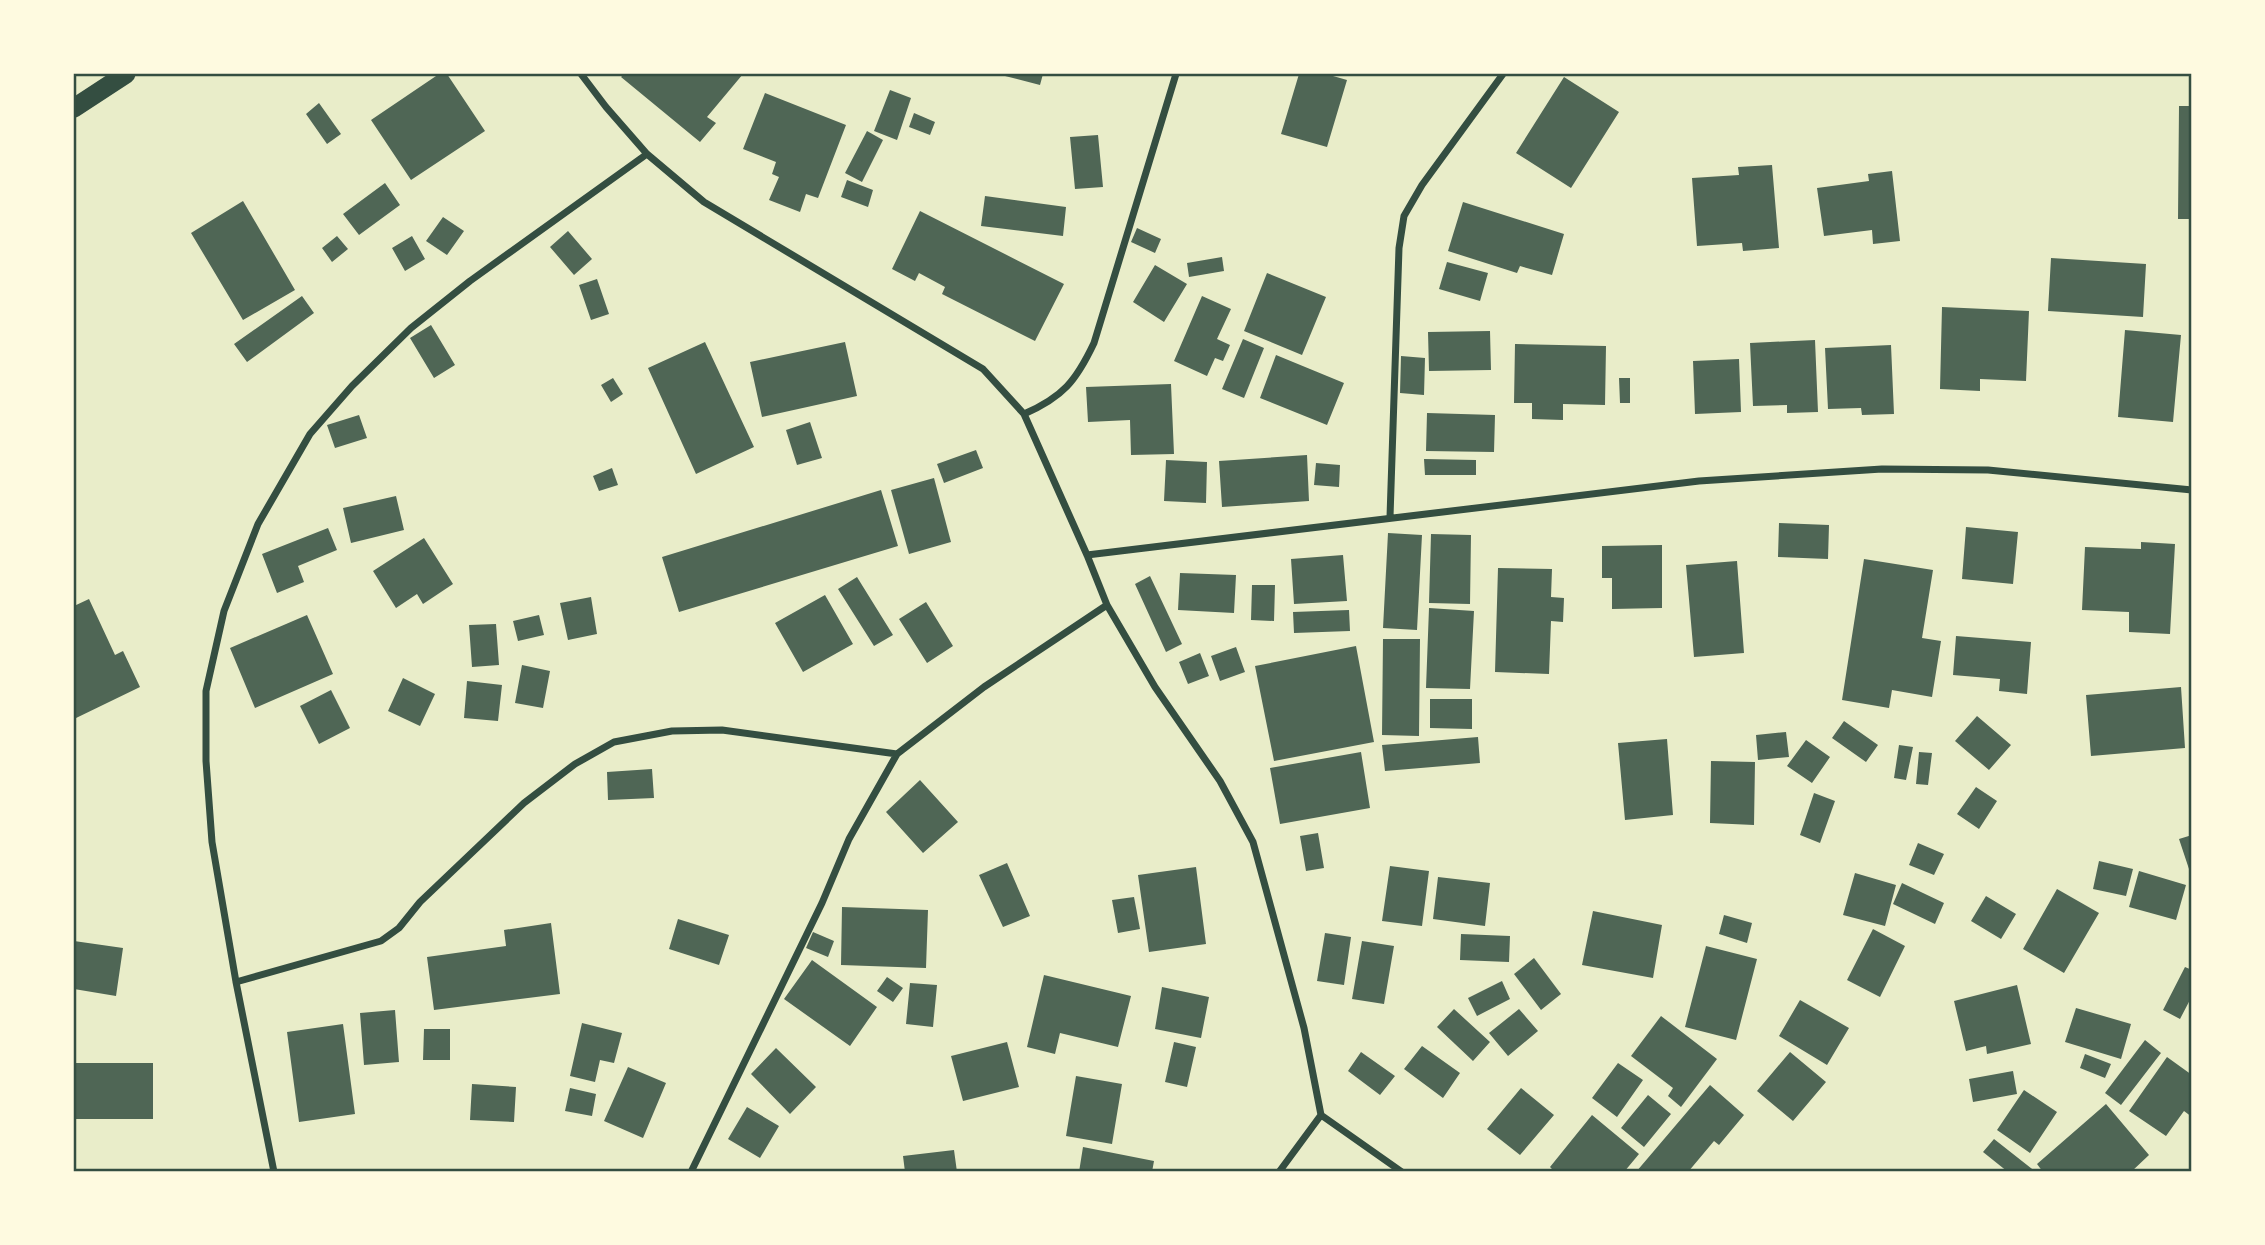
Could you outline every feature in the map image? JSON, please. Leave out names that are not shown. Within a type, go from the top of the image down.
[{"type":"highway","points":[[74,108],[126,74]]},
{"type":"street","points":[[582,74],[606,107],[647,154],[704,202],[983,369],[1024,415],[1107,605],[1155,687],[1220,781],[1253,842],[1304,1028],[1321,1115],[1402,1171]]},
{"type":"street","points":[[1024,415],[1045,405],[1067,389],[1082,368],[1094,343],[1176,74]]},
{"type":"street","points":[[1390,517],[1399,248],[1404,216],[1422,185],[1503,74]]},
{"type":"street","points":[[274,1171],[236,982],[212,842],[206,761],[206,691],[224,611],[258,524],[310,433],[352,386],[411,328],[470,281],[647,154]]},
{"type":"street","points":[[1087,555],[1699,481],[1882,469],[1988,470],[2192,490]]},
{"type":"street","points":[[691,1171],[822,903],[849,839],[897,754],[984,687],[1107,605]]},
{"type":"street","points":[[236,982],[381,941],[399,928],[420,902],[524,803],[575,764],[614,742],[672,731],[722,730],[897,754]]},
{"type":"street","points":[[1279,1171],[1321,1115]]},
{"type":"building","points":[[439,74],[447,74],[485,131],[411,180],[371,120]]},
{"type":"building","points":[[624,74],[743,74],[707,117],[716,123],[700,142],[621,77]]},
{"type":"building","points":[[1043,74],[1040,85],[1005,76]]},
{"type":"building","points":[[1299,74],[1326,74],[1347,80],[1327,147],[1281,134]]},
{"type":"building","points":[[1564,77],[1619,112],[1571,188],[1516,153]]},
{"type":"building","points":[[890,90],[911,98],[897,140],[874,131]]},
{"type":"building","points":[[765,93],[846,125],[818,198],[806,194],[800,212],[769,200],[779,177],[772,174],[776,162],[743,149]]},
{"type":"building","points":[[319,103],[341,134],[327,144],[306,114]]},
{"type":"building","points":[[2179,106],[2192,106],[2192,219],[2178,219]]},
{"type":"building","points":[[914,113],[935,122],[930,135],[909,127]]},
{"type":"building","points":[[867,131],[883,140],[862,182],[845,173]]},
{"type":"building","points":[[1098,135],[1103,187],[1075,189],[1070,137]]},
{"type":"building","points":[[1772,165],[1779,248],[1743,251],[1742,243],[1697,246],[1692,178],[1739,175],[1738,167]]},
{"type":"building","points":[[1892,171],[1900,241],[1873,244],[1872,230],[1824,236],[1817,188],[1869,181],[1868,174]]},
{"type":"building","points":[[847,180],[873,190],[868,207],[841,197]]},
{"type":"building","points":[[385,183],[400,205],[359,235],[343,214]]},
{"type":"building","points":[[985,196],[1066,207],[1063,236],[981,226]]},
{"type":"building","points":[[243,201],[295,290],[243,320],[191,233]]},
{"type":"building","points":[[1463,202],[1564,234],[1552,275],[1520,266],[1517,273],[1448,251]]},
{"type":"building","points":[[920,211],[1064,284],[1035,341],[942,294],[945,287],[919,273],[915,281],[892,269]]},
{"type":"building","points":[[443,217],[464,231],[447,255],[426,241]]},
{"type":"building","points":[[1137,228],[1161,239],[1155,253],[1131,242]]},
{"type":"building","points":[[568,231],[592,259],[574,275],[550,247]]},
{"type":"building","points":[[337,236],[348,249],[332,262],[322,248]]},
{"type":"building","points":[[412,236],[425,259],[405,271],[392,248]]},
{"type":"building","points":[[1222,257],[1224,271],[1189,277],[1187,263]]},
{"type":"building","points":[[2051,258],[2146,264],[2143,317],[2048,311]]},
{"type":"building","points":[[1447,262],[1488,273],[1480,301],[1439,289]]},
{"type":"building","points":[[1155,265],[1187,284],[1164,322],[1133,302]]},
{"type":"building","points":[[1267,273],[1326,297],[1302,355],[1244,331]]},
{"type":"building","points":[[597,279],[609,314],[591,320],[579,285]]},
{"type":"building","points":[[302,296],[314,313],[247,362],[234,344]]},
{"type":"building","points":[[1202,296],[1231,309],[1217,339],[1230,345],[1223,361],[1215,358],[1207,376],[1174,361]]},
{"type":"building","points":[[1942,307],[2029,311],[2026,381],[1980,379],[1980,391],[1940,389]]},
{"type":"building","points":[[431,325],[455,365],[434,378],[410,338]]},
{"type":"building","points":[[2125,330],[2181,335],[2173,422],[2118,417]]},
{"type":"building","points":[[1490,331],[1491,370],[1429,371],[1428,332]]},
{"type":"building","points":[[1243,339],[1264,348],[1244,398],[1222,389]]},
{"type":"building","points":[[1815,340],[1818,412],[1787,413],[1787,405],[1753,406],[1750,343]]},
{"type":"building","points":[[705,342],[754,447],[696,474],[648,368]]},
{"type":"building","points":[[845,342],[857,396],[762,417],[750,362]]},
{"type":"building","points":[[1515,344],[1606,346],[1605,405],[1563,404],[1563,420],[1532,419],[1532,403],[1514,403]]},
{"type":"building","points":[[1891,345],[1894,414],[1862,415],[1861,408],[1828,409],[1825,348]]},
{"type":"building","points":[[1276,355],[1344,383],[1327,425],[1260,398]]},
{"type":"building","points":[[1401,356],[1425,358],[1424,395],[1400,393]]},
{"type":"building","points":[[1739,359],[1741,412],[1695,414],[1693,361]]},
{"type":"building","points":[[613,378],[623,394],[611,402],[601,385]]},
{"type":"building","points":[[1619,378],[1630,378],[1630,403],[1620,403]]},
{"type":"building","points":[[1171,384],[1174,454],[1131,455],[1130,420],[1088,422],[1086,387]]},
{"type":"building","points":[[1427,413],[1495,415],[1494,452],[1426,451]]},
{"type":"building","points":[[359,415],[367,438],[335,448],[327,425]]},
{"type":"building","points":[[810,422],[822,458],[797,465],[786,430]]},
{"type":"building","points":[[976,450],[983,468],[944,483],[937,464]]},
{"type":"building","points":[[1307,455],[1309,501],[1222,507],[1219,461]]},
{"type":"building","points":[[1424,459],[1476,460],[1476,475],[1425,475]]},
{"type":"building","points":[[1166,460],[1207,462],[1206,503],[1164,501]]},
{"type":"building","points":[[1316,463],[1340,465],[1339,487],[1314,485]]},
{"type":"building","points":[[612,468],[618,485],[599,491],[593,476]]},
{"type":"building","points":[[934,478],[951,542],[909,554],[891,490]]},
{"type":"building","points":[[881,490],[898,546],[679,612],[662,557]]},
{"type":"building","points":[[396,496],[404,530],[351,543],[343,508]]},
{"type":"building","points":[[1779,523],[1829,525],[1828,559],[1778,557]]},
{"type":"building","points":[[1966,527],[2018,532],[2013,584],[1962,579]]},
{"type":"building","points":[[328,528],[337,550],[298,566],[304,582],[277,593],[262,554]]},
{"type":"building","points":[[1388,533],[1422,535],[1417,630],[1383,628]]},
{"type":"building","points":[[1431,534],[1471,535],[1470,604],[1429,603]]},
{"type":"building","points":[[424,538],[453,584],[423,604],[417,594],[396,608],[373,571]]},
{"type":"building","points":[[2141,542],[2175,544],[2170,634],[2129,632],[2129,612],[2082,610],[2085,547],[2141,549]]},
{"type":"building","points":[[1662,545],[1662,608],[1612,609],[1612,578],[1602,578],[1602,546]]},
{"type":"building","points":[[1343,555],[1347,601],[1294,604],[1291,559]]},
{"type":"building","points":[[1864,559],[1933,570],[1922,638],[1941,641],[1932,697],[1892,690],[1889,708],[1842,700]]},
{"type":"building","points":[[1737,561],[1744,653],[1694,657],[1686,565]]},
{"type":"building","points":[[1498,568],[1552,569],[1551,597],[1564,598],[1563,622],[1551,621],[1549,674],[1495,672]]},
{"type":"building","points":[[1180,573],[1236,575],[1234,613],[1178,610]]},
{"type":"building","points":[[1150,576],[1182,644],[1166,652],[1135,584]]},
{"type":"building","points":[[857,577],[893,635],[874,646],[838,589]]},
{"type":"building","points":[[1252,585],[1275,585],[1274,621],[1251,620]]},
{"type":"building","points":[[825,595],[853,644],[803,672],[775,623]]},
{"type":"building","points":[[591,597],[597,634],[568,640],[560,603]]},
{"type":"building","points":[[89,599],[115,655],[123,651],[140,687],[74,719],[74,606]]},
{"type":"building","points":[[926,602],[953,646],[927,663],[899,619]]},
{"type":"building","points":[[1429,608],[1474,611],[1470,689],[1426,688]]},
{"type":"building","points":[[1349,610],[1350,631],[1294,633],[1293,612]]},
{"type":"building","points":[[307,615],[333,674],[255,708],[230,648]]},
{"type":"building","points":[[539,615],[544,635],[518,641],[513,621]]},
{"type":"building","points":[[496,624],[499,665],[472,667],[469,625]]},
{"type":"building","points":[[1956,636],[2031,642],[2027,694],[1999,691],[2000,679],[1953,675]]},
{"type":"building","points":[[1383,639],[1420,639],[1419,736],[1382,735]]},
{"type":"building","points":[[1356,646],[1374,742],[1274,761],[1255,666]]},
{"type":"building","points":[[1236,647],[1245,672],[1220,681],[1211,656]]},
{"type":"building","points":[[1200,653],[1209,676],[1188,684],[1179,662]]},
{"type":"building","points":[[522,665],[550,671],[543,708],[515,703]]},
{"type":"building","points":[[403,678],[435,694],[420,726],[388,711]]},
{"type":"building","points":[[467,681],[502,685],[498,721],[464,718]]},
{"type":"building","points":[[2181,687],[2185,748],[2091,756],[2086,695]]},
{"type":"building","points":[[331,690],[350,728],[319,744],[300,706]]},
{"type":"building","points":[[1430,699],[1472,699],[1472,729],[1430,728]]},
{"type":"building","points":[[1977,716],[2011,745],[1989,770],[1955,741]]},
{"type":"building","points":[[1844,721],[1878,745],[1866,762],[1832,738]]},
{"type":"building","points":[[1786,732],[1789,757],[1758,760],[1756,735]]},
{"type":"building","points":[[1478,737],[1480,763],[1385,771],[1382,745]]},
{"type":"building","points":[[1667,739],[1673,815],[1625,820],[1618,743]]},
{"type":"building","points":[[1806,740],[1830,757],[1812,783],[1787,766]]},
{"type":"building","points":[[1899,745],[1913,747],[1906,780],[1894,778]]},
{"type":"building","points":[[1361,752],[1370,808],[1280,824],[1270,768]]},
{"type":"building","points":[[1919,752],[1932,753],[1928,785],[1916,784]]},
{"type":"building","points":[[1711,761],[1755,762],[1754,825],[1710,823]]},
{"type":"building","points":[[652,769],[654,798],[608,800],[607,772]]},
{"type":"building","points":[[920,780],[958,822],[923,853],[886,812]]},
{"type":"building","points":[[1976,787],[1997,801],[1979,829],[1957,814]]},
{"type":"building","points":[[1814,793],[1835,801],[1820,843],[1800,835]]},
{"type":"building","points":[[1318,833],[1324,868],[1306,871],[1300,836]]},
{"type":"building","points":[[2192,835],[2192,868],[2189,869],[2179,839]]},
{"type":"building","points":[[1918,843],[1944,854],[1934,875],[1909,865]]},
{"type":"building","points":[[2099,861],[2133,869],[2126,896],[2093,889]]},
{"type":"building","points":[[1007,863],[1030,916],[1003,927],[979,875]]},
{"type":"building","points":[[1390,866],[1429,871],[1422,926],[1382,921]]},
{"type":"building","points":[[1196,867],[1206,944],[1149,952],[1138,875]]},
{"type":"building","points":[[2139,871],[2186,885],[2176,920],[2129,907]]},
{"type":"building","points":[[1855,873],[1896,885],[1885,926],[1843,915]]},
{"type":"building","points":[[1438,877],[1490,883],[1485,926],[1433,919]]},
{"type":"building","points":[[1902,883],[1944,903],[1935,924],[1893,904]]},
{"type":"building","points":[[2057,889],[2099,913],[2064,973],[2023,949]]},
{"type":"building","points":[[1986,896],[2016,914],[2001,939],[1971,921]]},
{"type":"building","points":[[1134,897],[1140,929],[1118,933],[1112,900]]},
{"type":"building","points":[[842,907],[928,910],[926,968],[841,965]]},
{"type":"building","points":[[1593,911],[1662,925],[1653,978],[1582,965]]},
{"type":"building","points":[[1724,915],[1752,923],[1747,943],[1719,934]]},
{"type":"building","points":[[678,919],[729,935],[719,965],[669,949]]},
{"type":"building","points":[[551,923],[560,994],[434,1010],[427,957],[506,946],[504,930]]},
{"type":"building","points":[[1873,929],[1905,946],[1880,997],[1847,980]]},
{"type":"building","points":[[813,932],[834,941],[828,957],[806,948]]},
{"type":"building","points":[[1325,933],[1351,937],[1344,985],[1317,981]]},
{"type":"building","points":[[1461,934],[1510,936],[1509,962],[1460,960]]},
{"type":"building","points":[[74,941],[123,948],[116,996],[74,989]]},
{"type":"building","points":[[1362,941],[1394,946],[1384,1004],[1352,999]]},
{"type":"building","points":[[1706,946],[1757,959],[1736,1040],[1685,1027]]},
{"type":"building","points":[[1534,958],[1561,994],[1541,1010],[1514,974]]},
{"type":"building","points":[[812,960],[877,1007],[850,1046],[784,999]]},
{"type":"building","points":[[2185,967],[2192,970],[2192,996],[2180,1019],[2163,1010]]},
{"type":"building","points":[[1044,975],[1131,996],[1118,1047],[1060,1033],[1055,1054],[1027,1047]]},
{"type":"building","points":[[887,977],[903,988],[893,1002],[877,991]]},
{"type":"building","points":[[1502,981],[1510,999],[1477,1016],[1468,998]]},
{"type":"building","points":[[910,983],[937,985],[933,1027],[906,1024]]},
{"type":"building","points":[[2017,985],[2031,1044],[1987,1054],[1986,1046],[1966,1051],[1954,1001]]},
{"type":"building","points":[[1162,987],[1209,997],[1201,1038],[1155,1029]]},
{"type":"building","points":[[1800,1000],[1849,1028],[1827,1065],[1779,1036]]},
{"type":"building","points":[[2076,1008],[2131,1024],[2121,1059],[2065,1042]]},
{"type":"building","points":[[1454,1009],[1490,1042],[1473,1061],[1437,1027]]},
{"type":"building","points":[[1519,1009],[1538,1031],[1508,1056],[1489,1033]]},
{"type":"building","points":[[395,1010],[399,1062],[364,1065],[360,1013]]},
{"type":"building","points":[[1661,1016],[1717,1059],[1681,1107],[1668,1096],[1673,1088],[1631,1056]]},
{"type":"building","points":[[582,1023],[622,1033],[614,1063],[600,1060],[595,1082],[570,1076]]},
{"type":"building","points":[[343,1024],[355,1114],[299,1122],[287,1032]]},
{"type":"building","points":[[424,1029],[450,1029],[450,1060],[423,1060]]},
{"type":"building","points":[[2145,1040],[2161,1053],[2121,1105],[2105,1093]]},
{"type":"building","points":[[1007,1042],[1019,1087],[963,1101],[951,1056]]},
{"type":"building","points":[[1174,1042],[1196,1047],[1187,1087],[1165,1082]]},
{"type":"building","points":[[1422,1046],[1460,1073],[1443,1098],[1404,1069]]},
{"type":"building","points":[[776,1048],[816,1087],[790,1114],[751,1074]]},
{"type":"building","points":[[1361,1052],[1395,1076],[1380,1095],[1348,1071]]},
{"type":"building","points":[[1790,1052],[1826,1082],[1793,1121],[1757,1091]]},
{"type":"building","points":[[2085,1054],[2111,1064],[2105,1078],[2080,1068]]},
{"type":"building","points":[[2167,1057],[2192,1075],[2192,1117],[2184,1111],[2166,1136],[2129,1111]]},
{"type":"building","points":[[74,1063],[153,1063],[153,1119],[74,1119]]},
{"type":"building","points":[[1618,1063],[1643,1080],[1617,1117],[1592,1098]]},
{"type":"building","points":[[628,1067],[666,1083],[643,1138],[604,1121]]},
{"type":"building","points":[[2013,1071],[2017,1094],[1973,1102],[1969,1079]]},
{"type":"building","points":[[1076,1076],[1122,1084],[1112,1144],[1066,1136]]},
{"type":"building","points":[[472,1084],[516,1087],[514,1122],[470,1120]]},
{"type":"building","points":[[1710,1085],[1744,1115],[1719,1145],[1714,1141],[1688,1172],[1636,1172]]},
{"type":"building","points":[[570,1088],[596,1094],[592,1116],[565,1111]]},
{"type":"building","points":[[1521,1088],[1554,1115],[1520,1155],[1487,1129]]},
{"type":"building","points":[[2024,1090],[2057,1112],[2030,1153],[1997,1130]]},
{"type":"building","points":[[1648,1095],[1671,1114],[1644,1147],[1621,1128]]},
{"type":"building","points":[[2106,1104],[2149,1155],[2131,1172],[2043,1172],[2037,1164]]},
{"type":"building","points":[[747,1107],[779,1126],[760,1158],[728,1139]]},
{"type":"building","points":[[1592,1115],[1639,1154],[1624,1172],[1555,1172],[1550,1167]]},
{"type":"building","points":[[1994,1139],[2036,1172],[2008,1172],[1983,1152]]},
{"type":"building","points":[[1083,1147],[1154,1161],[1152,1172],[1079,1172]]},
{"type":"building","points":[[954,1150],[957,1172],[905,1172],[903,1156]]}]
